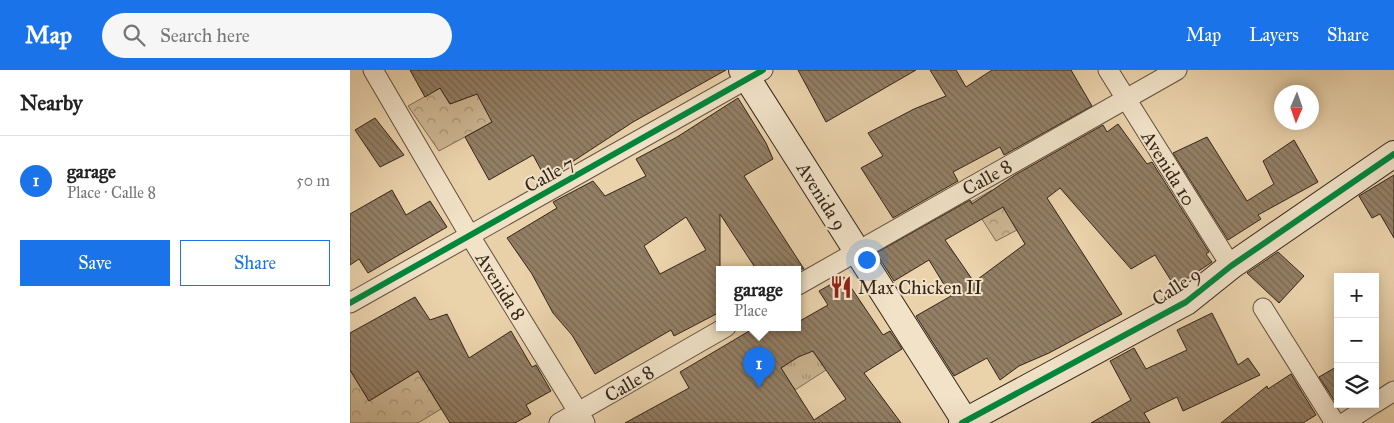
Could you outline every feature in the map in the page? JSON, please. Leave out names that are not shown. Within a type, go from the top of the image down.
[{"type":"street","name":"Avenida 8","points":[[373,70],[470,236],[582,418]]},
{"type":"street","name":"Avenida 10","points":[[1108,70],[1231,266]]},
{"type":"street","name":"Calle 8","points":[[801,283],[1177,70]]},
{"type":"street","name":"Calle 7","points":[[350,303],[470,236],[751,73]]},
{"type":"street","name":"Avenida 9","points":[[751,73],[856,251],[965,422]]},
{"type":"street","name":"Calle 9","points":[[965,422],[1186,302],[1231,266],[1394,154]]},
{"type":"street","points":[[1263,308],[1334,423]]},
{"type":"street","name":"Calle 8","points":[[559,423],[582,418],[720,331]]},
{"type":"street","points":[[1379,401],[1394,391]]},
{"type":"street","points":[[1344,423],[1368,408]]},
{"type":"green space","points":[[440,88],[450,104],[477,94],[507,114],[439,151],[408,106]]},
{"type":"green space","points":[[992,190],[1017,230],[996,241],[971,202]]},
{"type":"green space","points":[[811,349],[826,370],[795,390],[781,368]]},
{"type":"green space","points":[[350,370],[369,401],[418,371],[441,409],[418,423],[350,423]]},
{"type":"building","points":[[410,70],[726,70],[633,122],[546,179],[533,155],[489,180],[465,137],[492,122],[477,94],[450,104],[440,88],[425,97]]},
{"type":"building","points":[[798,70],[916,70],[826,122]]},
{"type":"building","points":[[930,70],[956,70],[966,87],[992,70],[1071,70],[1092,106],[1004,155],[1000,147],[953,172],[958,181],[893,218],[861,168],[883,156],[868,133],[914,109],[946,96]]},
{"type":"building","points":[[738,98],[766,143],[773,159],[744,176],[804,269],[801,269],[801,266],[754,266],[720,214],[720,266],[716,266],[716,314],[674,336],[671,330],[595,374],[572,335],[553,313],[532,274],[507,238],[557,208],[553,202],[593,181],[605,196],[646,176],[636,159],[677,137]],"holes":[[[686,217],[706,250],[660,274],[644,246]]]},
{"type":"building","points":[[375,118],[404,155],[380,167],[355,130]]},
{"type":"building","points":[[1118,124],[1147,164],[1152,162],[1209,252],[1206,254],[1212,262],[1175,287],[1155,255],[1131,269],[1060,188],[1047,198],[1122,314],[1049,353],[1019,366],[1000,380],[987,358],[954,376],[916,316],[951,296],[929,260],[894,281],[876,253],[970,200],[972,204],[1015,175],[1103,125],[1107,132]],"holes":[[[1003,207],[1025,244],[974,282],[945,240]]]},
{"type":"building","points":[[1207,137],[1247,201],[1274,184],[1263,161],[1294,140],[1318,182],[1258,215],[1261,219],[1228,240],[1173,153]]},
{"type":"building","points":[[1394,175],[1394,238],[1380,214],[1372,218],[1359,196]]},
{"type":"building","points":[[392,190],[406,215],[430,201],[447,227],[368,273],[359,259],[350,265],[350,214]]},
{"type":"building","points":[[1278,252],[1304,276],[1279,303],[1247,273]]},
{"type":"building","points":[[844,277],[883,335],[890,331],[902,349],[864,373],[901,423],[625,423],[689,388],[680,372],[749,331],[801,331],[801,320],[828,305],[819,291]],"holes":[[[813,351],[846,399],[814,420],[781,368],[798,357]]]},
{"type":"building","points":[[415,297],[430,320],[447,314],[469,358],[511,331],[532,367],[536,365],[551,391],[526,405],[531,414],[515,423],[450,423],[418,371],[369,401],[350,370],[350,333]]},
{"type":"building","points":[[1212,313],[1238,365],[1248,358],[1260,375],[1183,411],[1177,397],[1144,413],[1150,423],[1091,423],[1131,400],[1110,361],[1134,348],[1146,369],[1187,350],[1177,330]]},
{"type":"building","points":[[1334,368],[1334,400],[1319,377]]},
{"type":"building","points":[[1291,374],[1316,415],[1303,423],[1221,423],[1267,386],[1268,389]]},
{"type":"cycle path","points":[[350,303],[763,70]]},
{"type":"cycle path","points":[[962,423],[1186,302],[1231,266],[1394,154]]},
{"type":"place","name":"Max Chicken II","points":[[841,287]]},
{"type":"place","name":"garage","points":[[759,388]]}]
